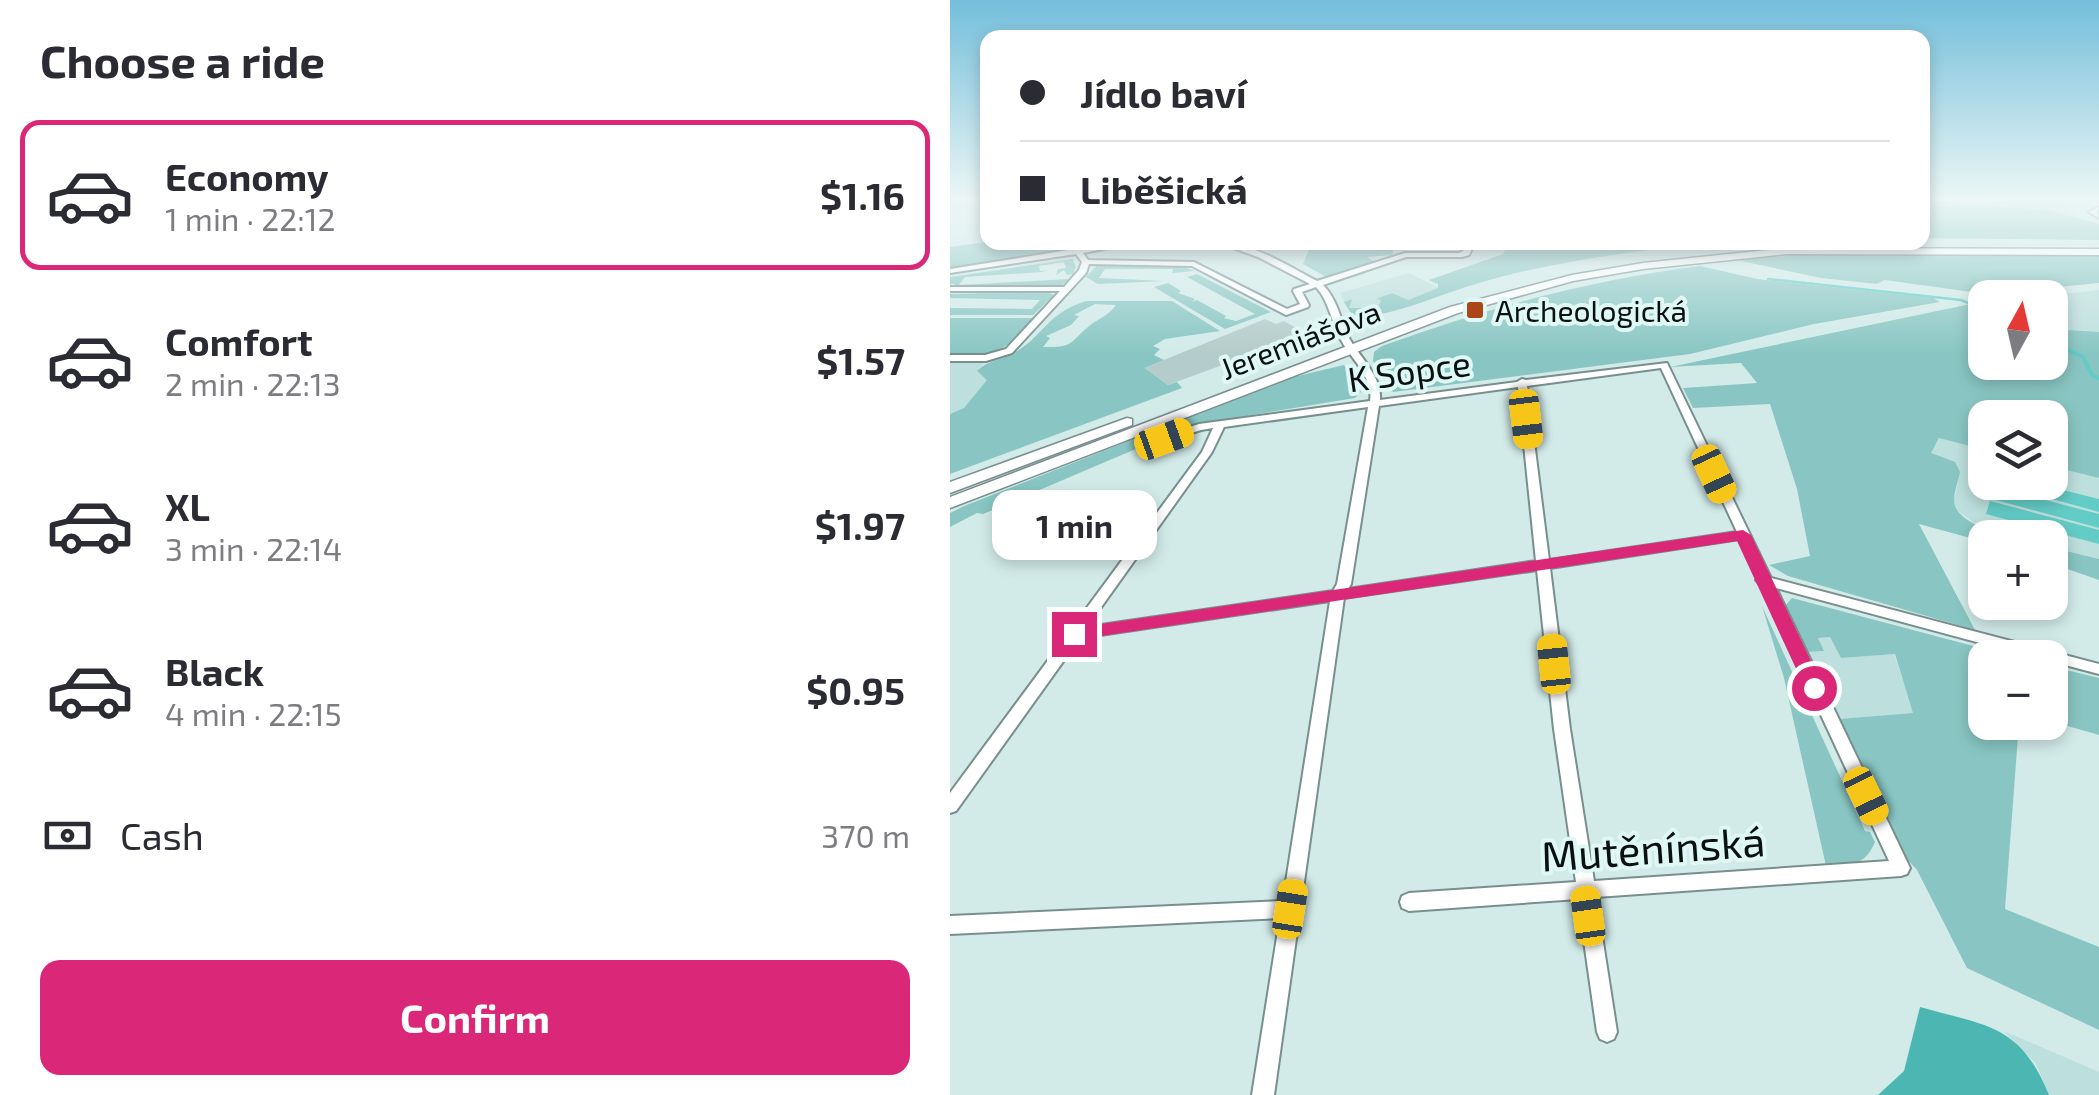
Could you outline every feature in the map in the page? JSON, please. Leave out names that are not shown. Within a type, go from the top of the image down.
[{"type":"main road","name":"Jeremiášova","points":[[950,488],[1348,344],[1508,294],[1640,262],[1720,251]]},
{"type":"main road","name":"Jeremiášova","points":[[950,504],[1348,344]]},
{"type":"street","points":[[950,272],[1084,251]]},
{"type":"street","points":[[1254,251],[1318,285],[1327,294],[1348,344],[1376,393],[1344,584],[1338,595],[1263,1095]]},
{"type":"street","points":[[1086,262],[1194,264],[1286,312],[1305,305],[1298,291],[1406,255],[1459,255],[1467,251]]},
{"type":"street","points":[[1079,252],[1086,262]]},
{"type":"street","points":[[950,358],[986,358],[1009,351],[1067,289],[1086,262]]},
{"type":"street","points":[[950,290],[1067,289]]},
{"type":"street","name":"K Sopce","points":[[1164,439],[1198,427],[1664,365],[1743,535]]},
{"type":"street","points":[[1522,382],[1584,889],[1606,1032]]},
{"type":"street","points":[[950,806],[1207,452],[1220,424]]},
{"type":"street","points":[[1074,634],[1743,535],[1762,580],[2099,670]]},
{"type":"street","name":"Mutěnínská","points":[[1409,902],[1901,868],[1762,580]]},
{"type":"street","points":[[950,925],[1290,909]]},
{"type":"shaded area","points":[[950,251],[1072,251],[950,271]]},
{"type":"shaded area","points":[[1308,251],[1393,251],[1392,255],[1367,257],[1375,262],[1328,278],[1303,264]]},
{"type":"shaded area","points":[[1644,251],[1535,269],[1370,316],[1354,318],[1344,302],[1352,299],[1349,308],[1378,308],[1381,300],[1376,299],[1392,293],[1408,300],[1438,288],[1429,280],[1503,254]]},
{"type":"shaded area","points":[[1826,253],[2099,255],[2099,283],[2068,286],[2068,280],[1968,280],[1968,292],[1885,280],[1877,284],[1821,278],[1737,260]]},
{"type":"shaded area","points":[[1073,259],[1073,274],[1067,275],[1064,270],[1056,275],[1058,269],[1066,268],[1064,262],[1039,266],[1040,271],[1048,270],[1042,272],[965,277],[959,285],[1069,279],[1061,286],[954,287],[950,284],[950,277]]},
{"type":"shaded area","points":[[1098,264],[1178,265],[1195,271],[1105,269],[1099,278],[1164,281],[1098,284],[1086,277]]},
{"type":"shaded area","points":[[1700,266],[1757,279],[1933,298],[1940,302],[1814,324],[1690,354],[1393,392],[1373,361],[1374,352],[1382,346],[1460,319],[1579,287]]},
{"type":"shaded area","points":[[1409,273],[1439,288],[1408,300],[1392,293],[1381,299],[1379,308],[1348,308],[1351,300],[1344,302],[1340,293]]},
{"type":"shaded area","points":[[1197,274],[1271,312],[1225,329],[1154,287],[1168,283],[1181,291],[1178,293],[1195,299],[1192,302],[1197,300],[1224,318],[1236,321],[1255,314],[1187,277]]},
{"type":"shaded area","points":[[2099,290],[2099,332],[2068,331],[2068,293]]},
{"type":"shaded area","points":[[950,294],[1054,295],[1033,315],[950,315],[950,308],[1032,309],[1040,300],[950,298]]},
{"type":"shaded area","points":[[1086,301],[1172,301],[1220,331],[1165,339],[1153,346],[1160,349],[1154,355],[1164,360],[1145,368],[1168,385],[1177,382],[1182,388],[950,474],[950,414],[964,408],[987,380],[977,371],[1023,347],[1072,306]],"holes":[[[1095,304],[1116,305],[1070,343],[1043,347],[1050,338],[1046,336],[1071,325],[1079,316],[1074,315]]]},
{"type":"shaded area","points":[[1968,305],[1968,380],[2068,380],[2068,330],[2099,332],[2099,478],[2068,470],[2068,400],[1968,400],[1968,446],[1939,438],[1931,453],[1955,462],[1960,472],[1954,498],[1955,506],[1968,520],[1968,537],[1919,524],[1975,630],[1788,576],[1769,565],[1810,556],[1797,489],[1770,404],[1693,408],[1683,388],[1757,383],[1741,363],[1670,367]]},
{"type":"shaded area","points":[[950,318],[1037,318],[999,349],[950,356]]},
{"type":"shaded area","points":[[950,363],[984,363],[978,371],[988,380],[964,408],[950,414]]},
{"type":"shaded area","points":[[1344,365],[1361,392],[1355,398],[1192,425],[950,527],[950,513],[964,506],[1285,379]]},
{"type":"shaded area","points":[[1940,438],[1968,445],[1968,500],[2068,500],[2068,470],[2099,478],[2099,559],[2068,551],[2068,520],[1970,520],[1956,509],[1954,500],[1960,472],[1930,453]]},
{"type":"shaded area","points":[[2068,491],[2099,499],[2099,512],[2056,500],[2068,500]]},
{"type":"shaded area","points":[[1996,500],[2045,500],[2099,514],[2099,528]]},
{"type":"shaded area","points":[[1990,501],[2061,520],[2009,520],[1986,514]]},
{"type":"shaded area","points":[[2068,522],[2099,530],[2099,544],[2068,536]]},
{"type":"shaded area","points":[[2068,551],[2099,559],[2099,580],[2068,569]]},
{"type":"shaded area","points":[[1792,598],[1968,645],[1968,740],[2018,740],[2005,909],[2099,947],[2099,1030],[1967,968],[1917,870],[1905,857],[1839,719],[1913,713],[1895,654],[1841,658],[1830,637],[1818,638],[1824,651],[1807,652],[1785,606]]},
{"type":"shaded area","points":[[1762,606],[1865,831],[1870,832],[1875,842],[1856,863],[1826,866],[1784,678]]},
{"type":"shaded area","points":[[1830,637],[1841,658],[1894,654],[1914,713],[1839,719],[1807,652],[1823,651],[1818,638]]},
{"type":"shaded area","points":[[2068,670],[2099,678],[2099,735],[2068,726]]},
{"type":"shaded area","points":[[1920,1007],[1983,1024],[2013,1041],[2038,1072],[2049,1095],[1878,1095],[1904,1071]]},
{"type":"shaded area","points":[[2004,1031],[2099,1072],[2099,1095],[2049,1095],[2036,1064]]},
{"type":"building","points":[[1265,319],[1276,324],[1284,321],[1307,334],[1168,385],[1144,368]]},
{"type":"waterway","points":[[1768,279],[1968,303]]},
{"type":"waterway","points":[[2068,350],[2083,357],[2092,375],[2099,378]]},
{"type":"place","name":"Archeologická","points":[[1475,310]]},
{"type":"route","points":[[1074,634],[1743,535],[1814,688]]}]
